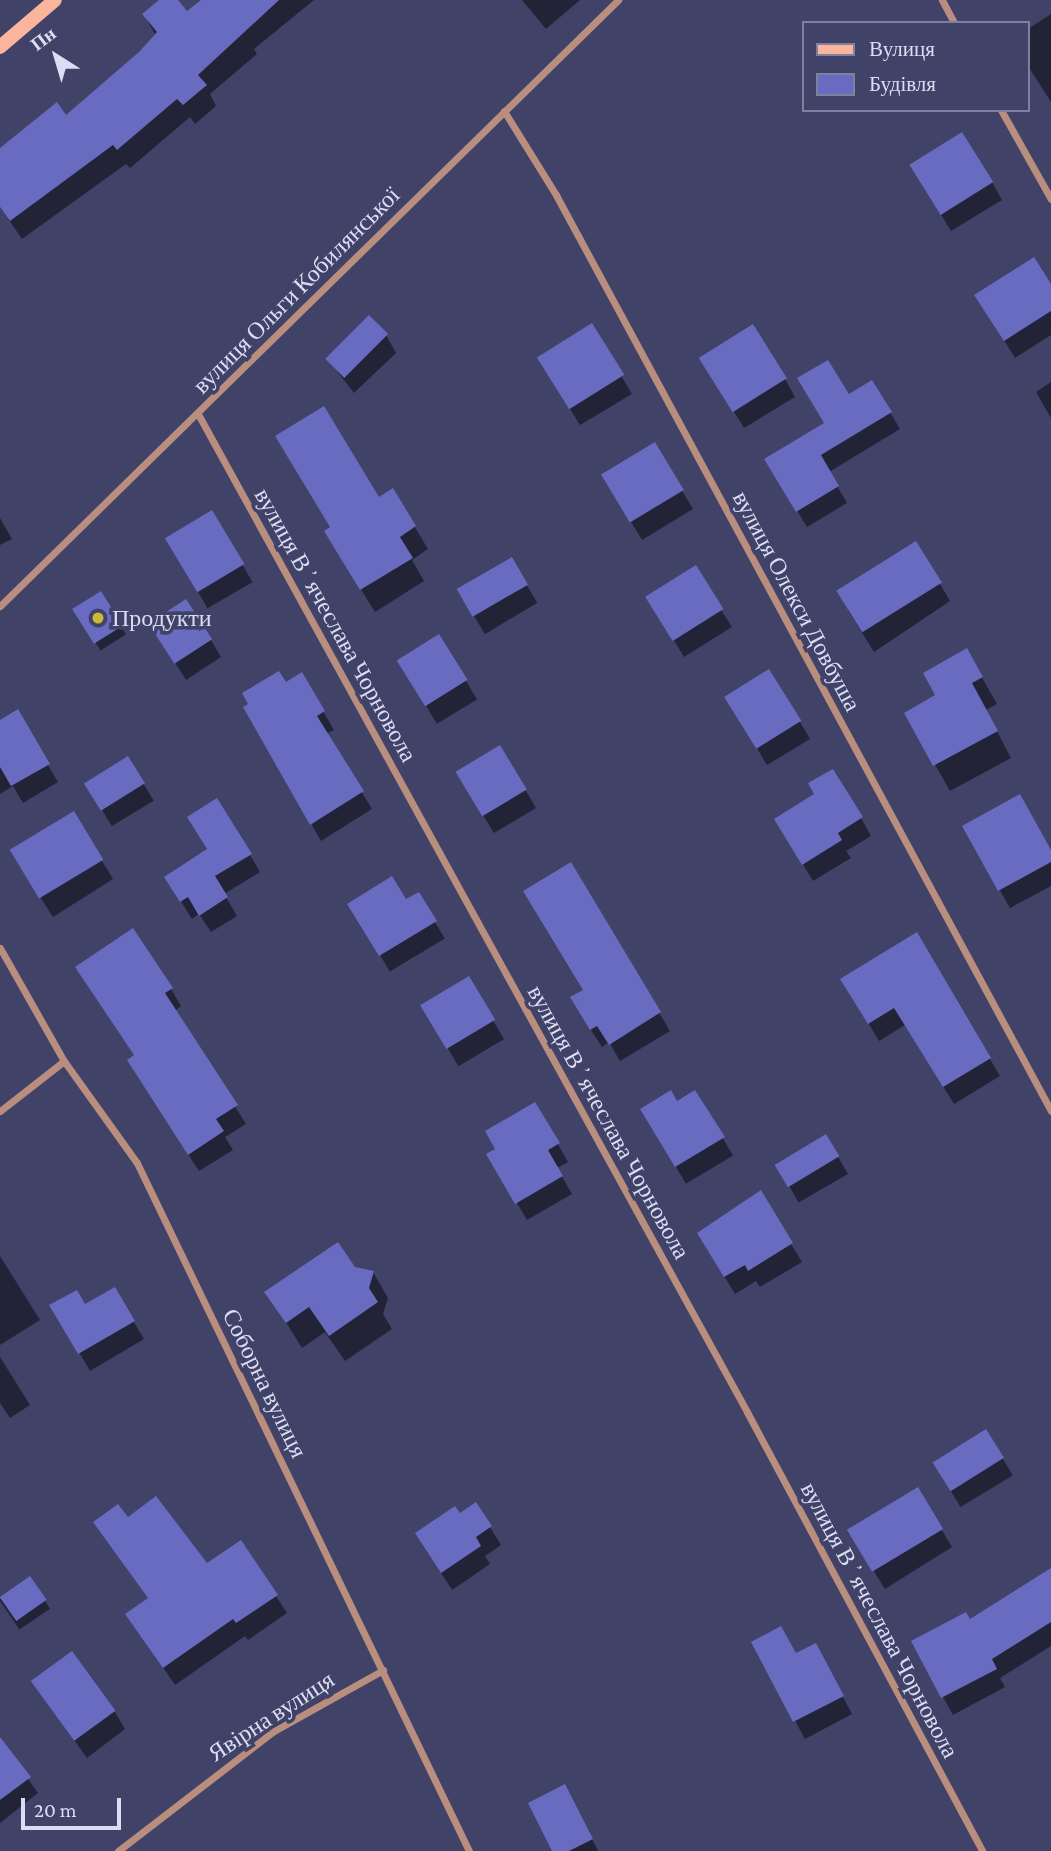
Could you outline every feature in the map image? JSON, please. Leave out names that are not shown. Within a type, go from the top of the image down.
[{"type":"street","points":[[0,47],[55,0]]},
{"type":"street","name":"вулиця Ольги Кобилянської","points":[[0,606],[618,0]]},
{"type":"street","points":[[942,0],[953,21]]},
{"type":"street","name":"вулиця Олекси Довбуша","points":[[505,111],[556,195],[1051,1111]]},
{"type":"street","points":[[1002,112],[1051,199]]},
{"type":"street","name":"вулиця Вʼячеслава Чорновола","points":[[198,414],[747,1412],[982,1851]]},
{"type":"street","name":"Соборна вулиця","points":[[0,948],[64,1061],[137,1163],[469,1851]]},
{"type":"street","points":[[0,1111],[64,1061]]},
{"type":"street","name":"Явірна вулиця","points":[[118,1851],[274,1731],[383,1670]]},
{"type":"building","points":[[159,0],[178,0],[187,11],[201,0],[279,0],[198,75],[207,85],[183,105],[177,99],[117,150],[113,145],[10,221],[0,207],[0,148],[57,102],[66,115],[139,52],[157,32],[142,14]]},
{"type":"building","points":[[962,132],[993,182],[941,215],[909,165]]},
{"type":"building","points":[[1034,257],[1051,284],[1051,311],[1004,341],[974,295]]},
{"type":"building","points":[[369,315],[388,334],[344,378],[325,359]]},
{"type":"building","points":[[592,323],[624,375],[569,409],[537,357]]},
{"type":"building","points":[[753,324],[787,378],[733,412],[699,358]]},
{"type":"building","points":[[828,360],[849,394],[872,380],[892,412],[821,455],[839,486],[796,512],[764,459],[824,423],[797,378]]},
{"type":"building","points":[[324,406],[379,497],[393,488],[416,526],[400,537],[413,558],[360,590],[324,531],[330,527],[275,436]]},
{"type":"building","points":[[655,442],[684,490],[630,522],[601,474]]},
{"type":"building","points":[[212,510],[244,564],[197,592],[165,538]]},
{"type":"building","points":[[916,541],[942,583],[862,632],[836,591]]},
{"type":"building","points":[[512,557],[528,585],[473,617],[457,589]]},
{"type":"building","points":[[696,565],[724,609],[673,641],[645,597]]},
{"type":"building","name":"Продукти","points":[[101,591],[123,626],[94,644],[72,609]]},
{"type":"building","points":[[186,599],[212,639],[174,664],[148,624]]},
{"type":"building","points":[[439,634],[468,680],[425,706],[397,660]]},
{"type":"building","points":[[967,648],[983,677],[972,683],[998,731],[933,766],[904,713],[935,695],[923,673]]},
{"type":"building","points":[[769,669],[801,721],[756,749],[724,697]]},
{"type":"building","points":[[279,671],[286,682],[302,672],[325,711],[317,716],[364,791],[310,825],[243,707],[248,704],[242,693]]},
{"type":"building","points":[[18,709],[50,764],[11,786],[0,767],[0,720]]},
{"type":"building","points":[[500,745],[527,790],[482,816],[455,772]]},
{"type":"building","points":[[128,756],[145,783],[101,811],[84,784]]},
{"type":"building","points":[[833,769],[863,817],[838,833],[842,840],[802,865],[774,819],[814,794],[808,783]]},
{"type":"building","points":[[1020,794],[1051,850],[1051,862],[998,891],[962,826]]},
{"type":"building","points":[[217,798],[252,854],[215,876],[228,897],[199,916],[188,897],[180,902],[164,877],[207,849],[187,817]]},
{"type":"building","points":[[74,811],[103,860],[39,898],[10,850]]},
{"type":"building","points":[[571,862],[661,1012],[609,1045],[597,1026],[590,1030],[570,997],[583,990],[523,891]]},
{"type":"building","points":[[392,876],[406,899],[419,892],[437,921],[379,956],[347,904]]},
{"type":"building","points":[[133,928],[173,988],[165,993],[238,1105],[216,1119],[224,1131],[188,1155],[127,1060],[134,1055],[75,967]]},
{"type":"building","points":[[917,932],[991,1058],[943,1087],[894,1008],[868,1024],[840,979]]},
{"type":"building","points":[[469,976],[495,1020],[446,1049],[420,1005]]},
{"type":"building","points":[[671,1090],[677,1101],[695,1090],[725,1137],[675,1167],[640,1109]]},
{"type":"building","points":[[535,1102],[560,1143],[548,1150],[563,1176],[515,1204],[486,1154],[495,1149],[485,1131]]},
{"type":"building","points":[[826,1134],[839,1156],[788,1187],[775,1165]]},
{"type":"building","points":[[761,1190],[793,1243],[748,1271],[745,1265],[724,1277],[697,1233]]},
{"type":"building","points":[[338,1242],[355,1267],[374,1271],[369,1288],[378,1302],[329,1336],[309,1307],[286,1323],[264,1292]]},
{"type":"building","points":[[115,1287],[135,1321],[78,1354],[49,1305],[77,1290],[85,1304]]},
{"type":"building","points":[[986,1429],[1004,1458],[951,1491],[933,1462]]},
{"type":"building","points":[[918,1487],[943,1529],[872,1572],[847,1530]]},
{"type":"building","points":[[156,1496],[207,1563],[241,1540],[278,1595],[236,1623],[233,1619],[163,1668],[125,1614],[148,1598],[93,1522],[118,1504],[128,1517]]},
{"type":"building","points":[[476,1502],[492,1526],[476,1537],[481,1546],[441,1573],[415,1533],[455,1506],[460,1513]]},
{"type":"building","points":[[1051,1568],[1051,1622],[992,1659],[997,1669],[941,1698],[911,1641],[966,1612],[970,1619]]},
{"type":"building","points":[[30,1576],[47,1600],[16,1621],[0,1597]]},
{"type":"building","points":[[781,1626],[796,1653],[816,1643],[844,1696],[793,1722],[751,1642]]},
{"type":"building","points":[[72,1651],[115,1711],[74,1741],[31,1681]]},
{"type":"building","points":[[0,1737],[31,1777],[0,1800]]},
{"type":"building","points":[[565,1784],[593,1839],[569,1851],[552,1851],[528,1803]]},
{"type":"place","name":"Продукти","points":[[98,618]]}]
